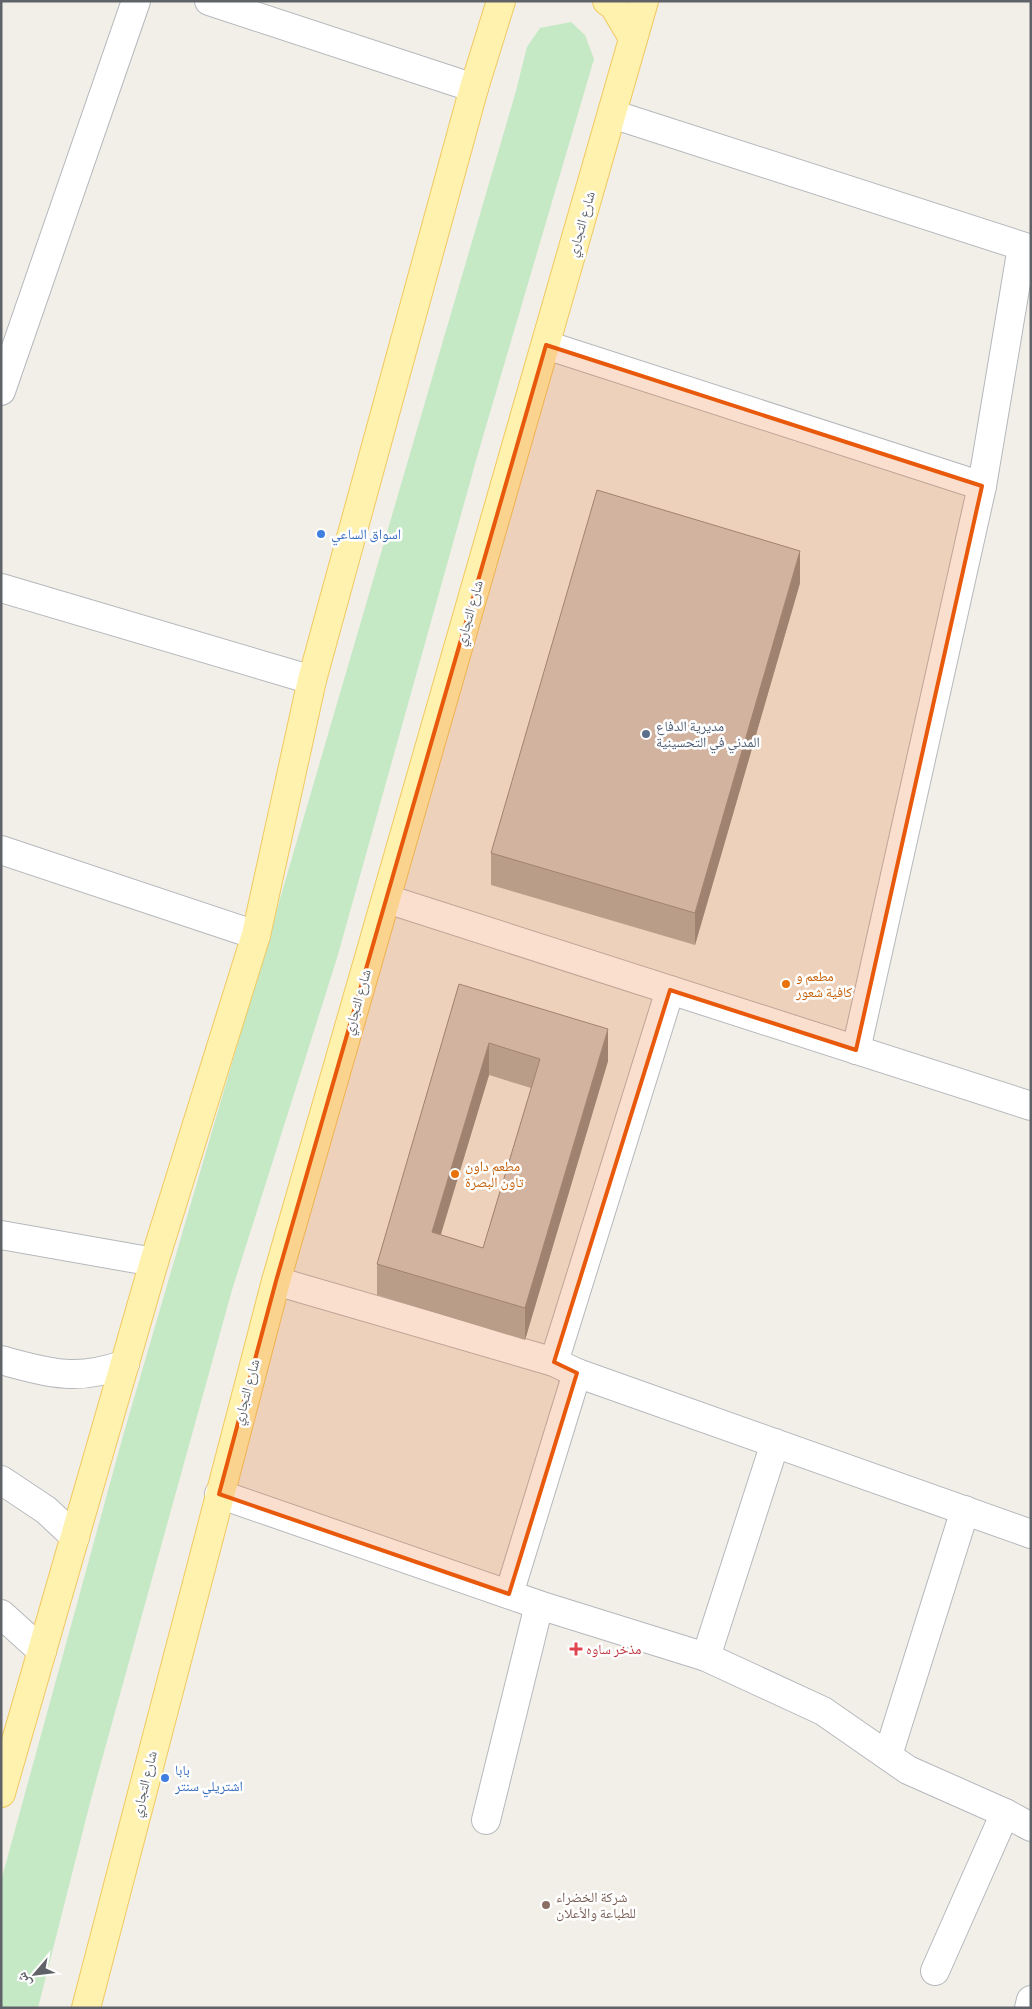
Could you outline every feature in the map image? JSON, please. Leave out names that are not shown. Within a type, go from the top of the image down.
[{"type":"main road","points":[[4,1780],[154,1262],[256,935],[312,680],[474,88],[501,1]]},
{"type":"main road","points":[[607,1],[614,6],[633,38]]},
{"type":"main road","name":"شارع التجاري","points":[[86,2008],[276,1280],[644,1]]},
{"type":"street","points":[[1,391],[136,1]]},
{"type":"street","points":[[209,1],[474,88]]},
{"type":"street","points":[[612,114],[1026,248],[982,486],[856,1050]]},
{"type":"street","points":[[546,345],[982,486]]},
{"type":"street","points":[[1,588],[312,680]]},
{"type":"street","points":[[1,850],[256,935]]},
{"type":"street","points":[[387,899],[1031,1106]]},
{"type":"street","points":[[509,1594],[566,1368],[670,990]]},
{"type":"street","points":[[1,1235],[154,1262]]},
{"type":"street","points":[[276,1280],[566,1368],[1031,1534]]},
{"type":"street","points":[[1,1360],[63,1375],[105,1372],[125,1364]]},
{"type":"street","points":[[706,1657],[775,1443]]},
{"type":"street","points":[[1,1480],[46,1510],[75,1537]]},
{"type":"street","points":[[219,1494],[539,1605],[706,1657],[823,1711],[908,1770],[1031,1827]]},
{"type":"street","points":[[888,1755],[965,1510]]},
{"type":"street","points":[[486,1820],[539,1605]]},
{"type":"street","points":[[1,1614],[42,1651]]},
{"type":"street","points":[[935,1971],[1005,1814]]},
{"type":"street","points":[[1028,2008],[1031,2000]]},
{"type":"highlighted area","points":[[546,345],[982,486],[856,1050],[670,990],[554,1362],[577,1373],[509,1594],[219,1494],[276,1281]]},
{"type":"green space","points":[[571,22],[585,35],[594,59],[479,450],[337,958],[232,1290],[91,1799],[38,2008],[1,2008],[1,1881],[123,1436],[516,91],[527,47],[540,28]]},
{"type":"building","name":"مديرية الدفاع المدني في التحسينية","points":[[597,490],[800,551],[695,913],[491,853]]},
{"type":"building","points":[[459,984],[608,1029],[525,1308],[377,1264]],"holes":[[[489,1043],[540,1059],[483,1248],[432,1232]]]},
{"type":"place","name":"اسواق الساعي","points":[[321,534]]},
{"type":"place","name":"مديرية الدفاع المدني في التحسينية","points":[[646,734]]},
{"type":"place","name":"مطعم و كافية شعور","points":[[786,984]]},
{"type":"place","name":"مطعم داون تاون البصرة","points":[[455,1174]]},
{"type":"place","name":"مذخر ساوه","points":[[576,1649]]},
{"type":"place","name":"بابا اشتريلي سنتر","points":[[165,1778]]},
{"type":"place","name":"شركة الخضراء للطباعة والأعلان","points":[[546,1905]]}]
